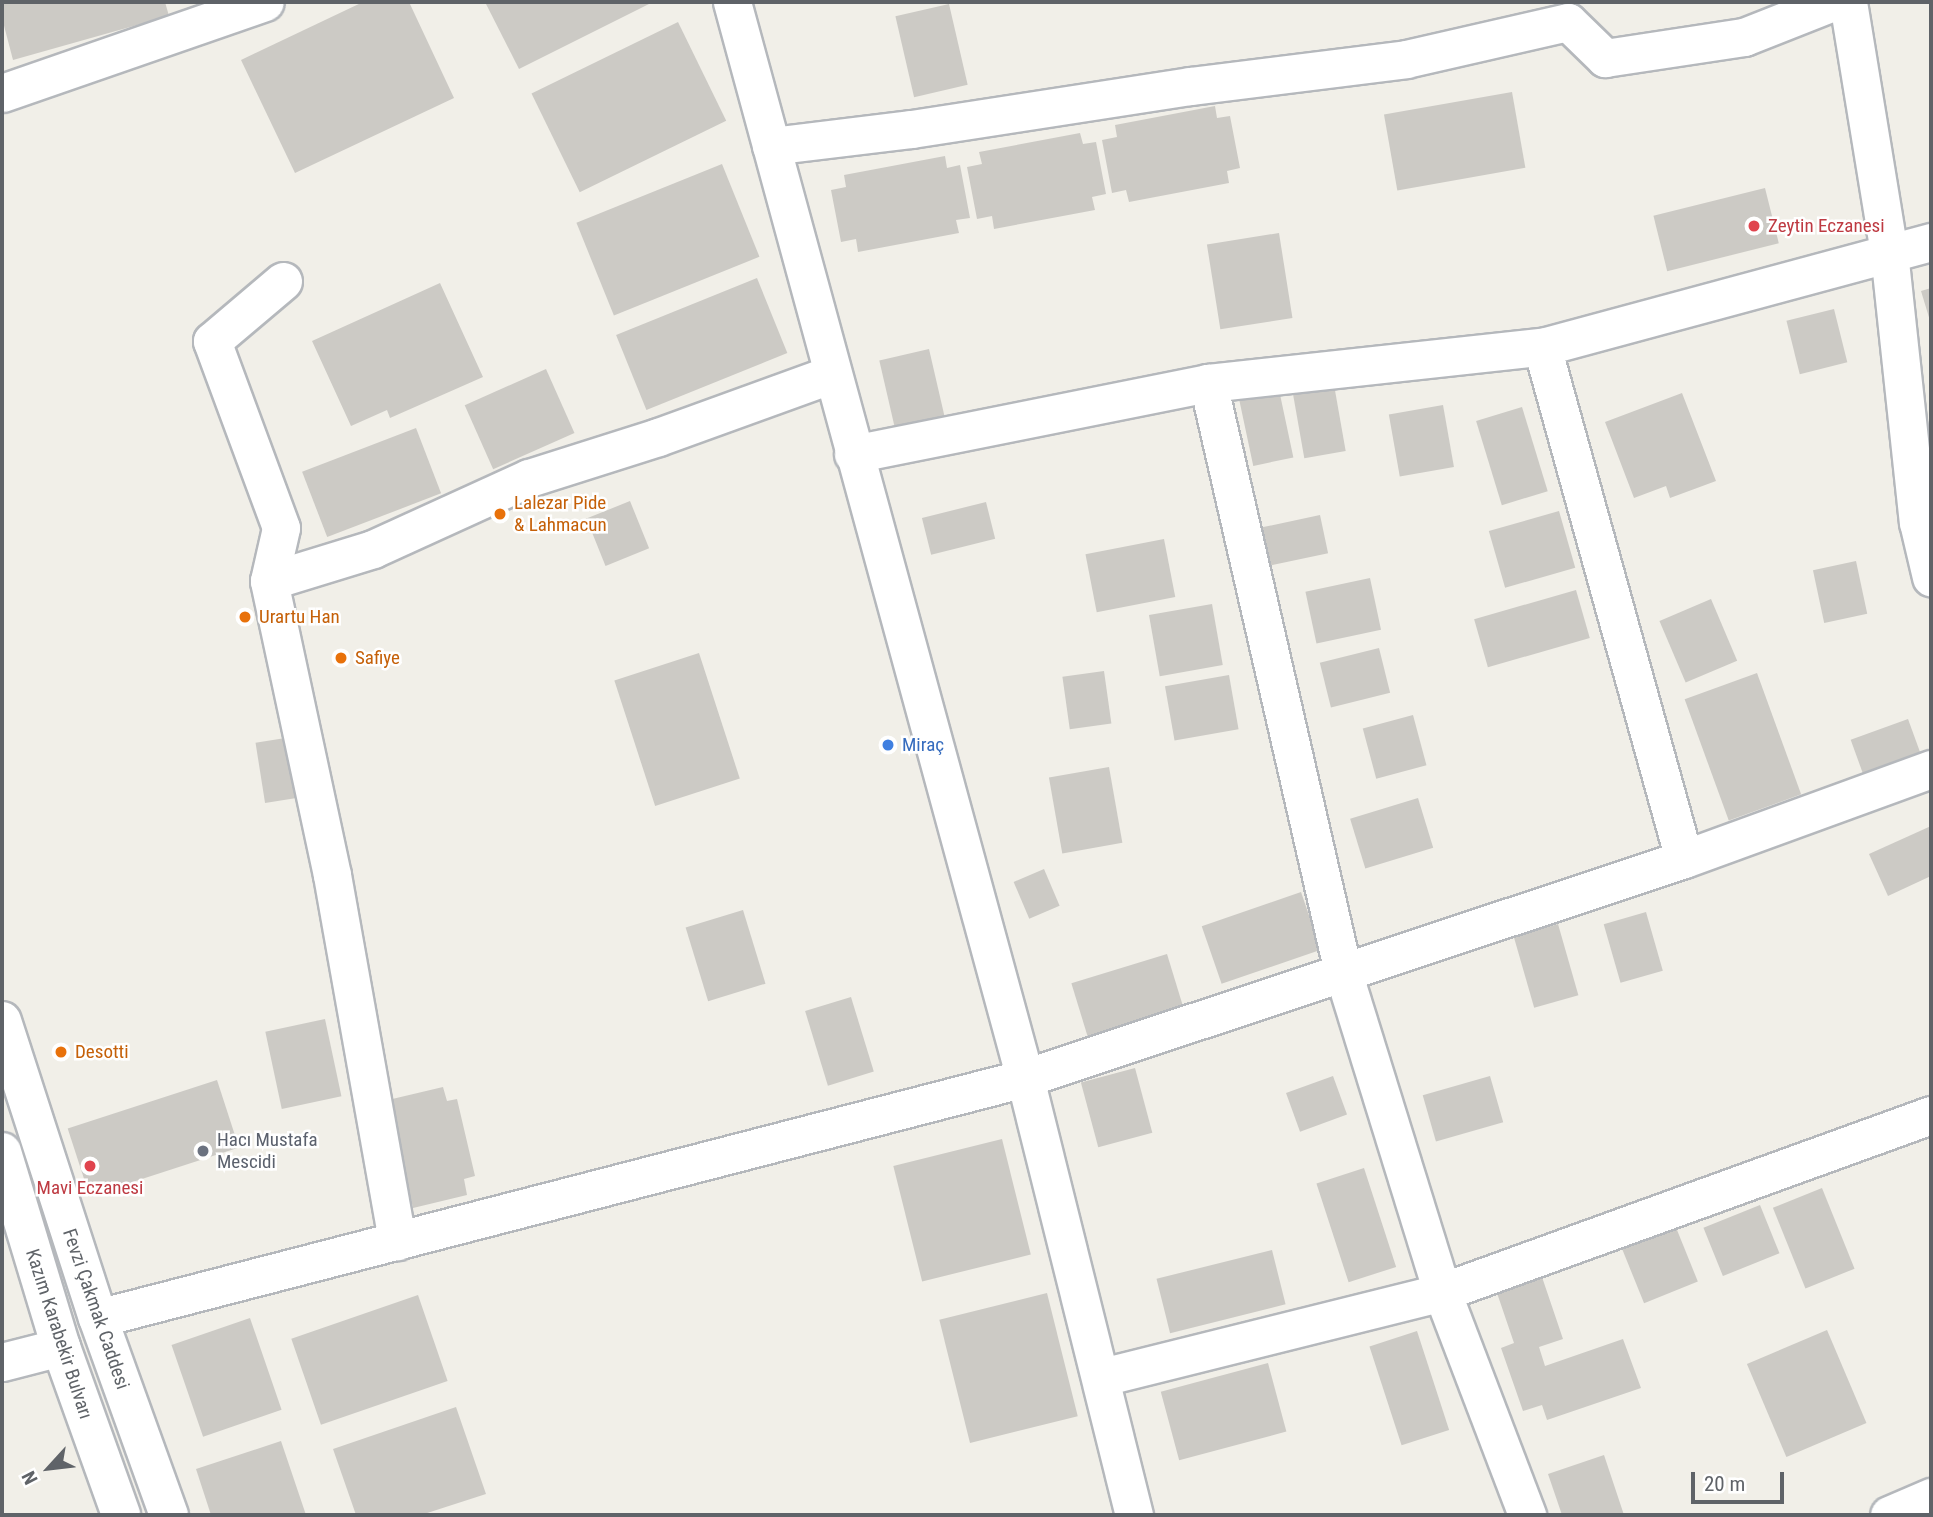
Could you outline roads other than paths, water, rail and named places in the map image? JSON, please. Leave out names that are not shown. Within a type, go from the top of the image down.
[{"type":"main road","name":"Fevzi Çakmak Caddesi","points":[[2,1021],[98,1318],[169,1515]]},
{"type":"main road","name":"Kazım Karabekir Bulvarı","points":[[2,1152],[61,1347],[121,1515]]},
{"type":"street","points":[[2,93],[265,2]]},
{"type":"street","points":[[732,2],[1025,1078],[1102,1377],[1134,1515]]},
{"type":"street","points":[[771,146],[912,129],[1190,86],[1406,59],[1568,22],[1605,58],[1744,37],[1833,2]]},
{"type":"street","points":[[1847,2],[1889,252],[1918,522],[1931,578]]},
{"type":"street","points":[[853,454],[1208,383],[1542,347],[1931,242]]},
{"type":"street","points":[[283,281],[212,341],[281,528],[269,581],[332,875],[397,1241]]},
{"type":"street","points":[[1542,347],[1684,859]]},
{"type":"street","points":[[269,581],[373,548],[529,478],[657,437],[832,374]]},
{"type":"street","points":[[1208,383],[1343,972],[1442,1292],[1527,1515]]},
{"type":"street","points":[[98,1318],[1025,1078],[1684,859],[1931,769]]},
{"type":"street","points":[[1102,1377],[1442,1292],[1931,1115]]},
{"type":"street","points":[[2,1362],[61,1347]]},
{"type":"street","points":[[1889,1515],[1931,1502]]},
{"type":"place","name":"Zeytin Eczanesi","points":[[1754,226]]},
{"type":"place","name":"Lalezar Pide & Lahmacun","points":[[500,514]]},
{"type":"place","name":"Urartu Han","points":[[245,617]]},
{"type":"place","name":"Safiye","points":[[341,658]]},
{"type":"place","name":"Miraç","points":[[888,745]]},
{"type":"place","name":"Desotti","points":[[61,1052]]},
{"type":"place","name":"Hacı Mustafa Mescidi","points":[[203,1151]]},
{"type":"place","name":"Mavi Eczanesi","points":[[90,1166]]}]
